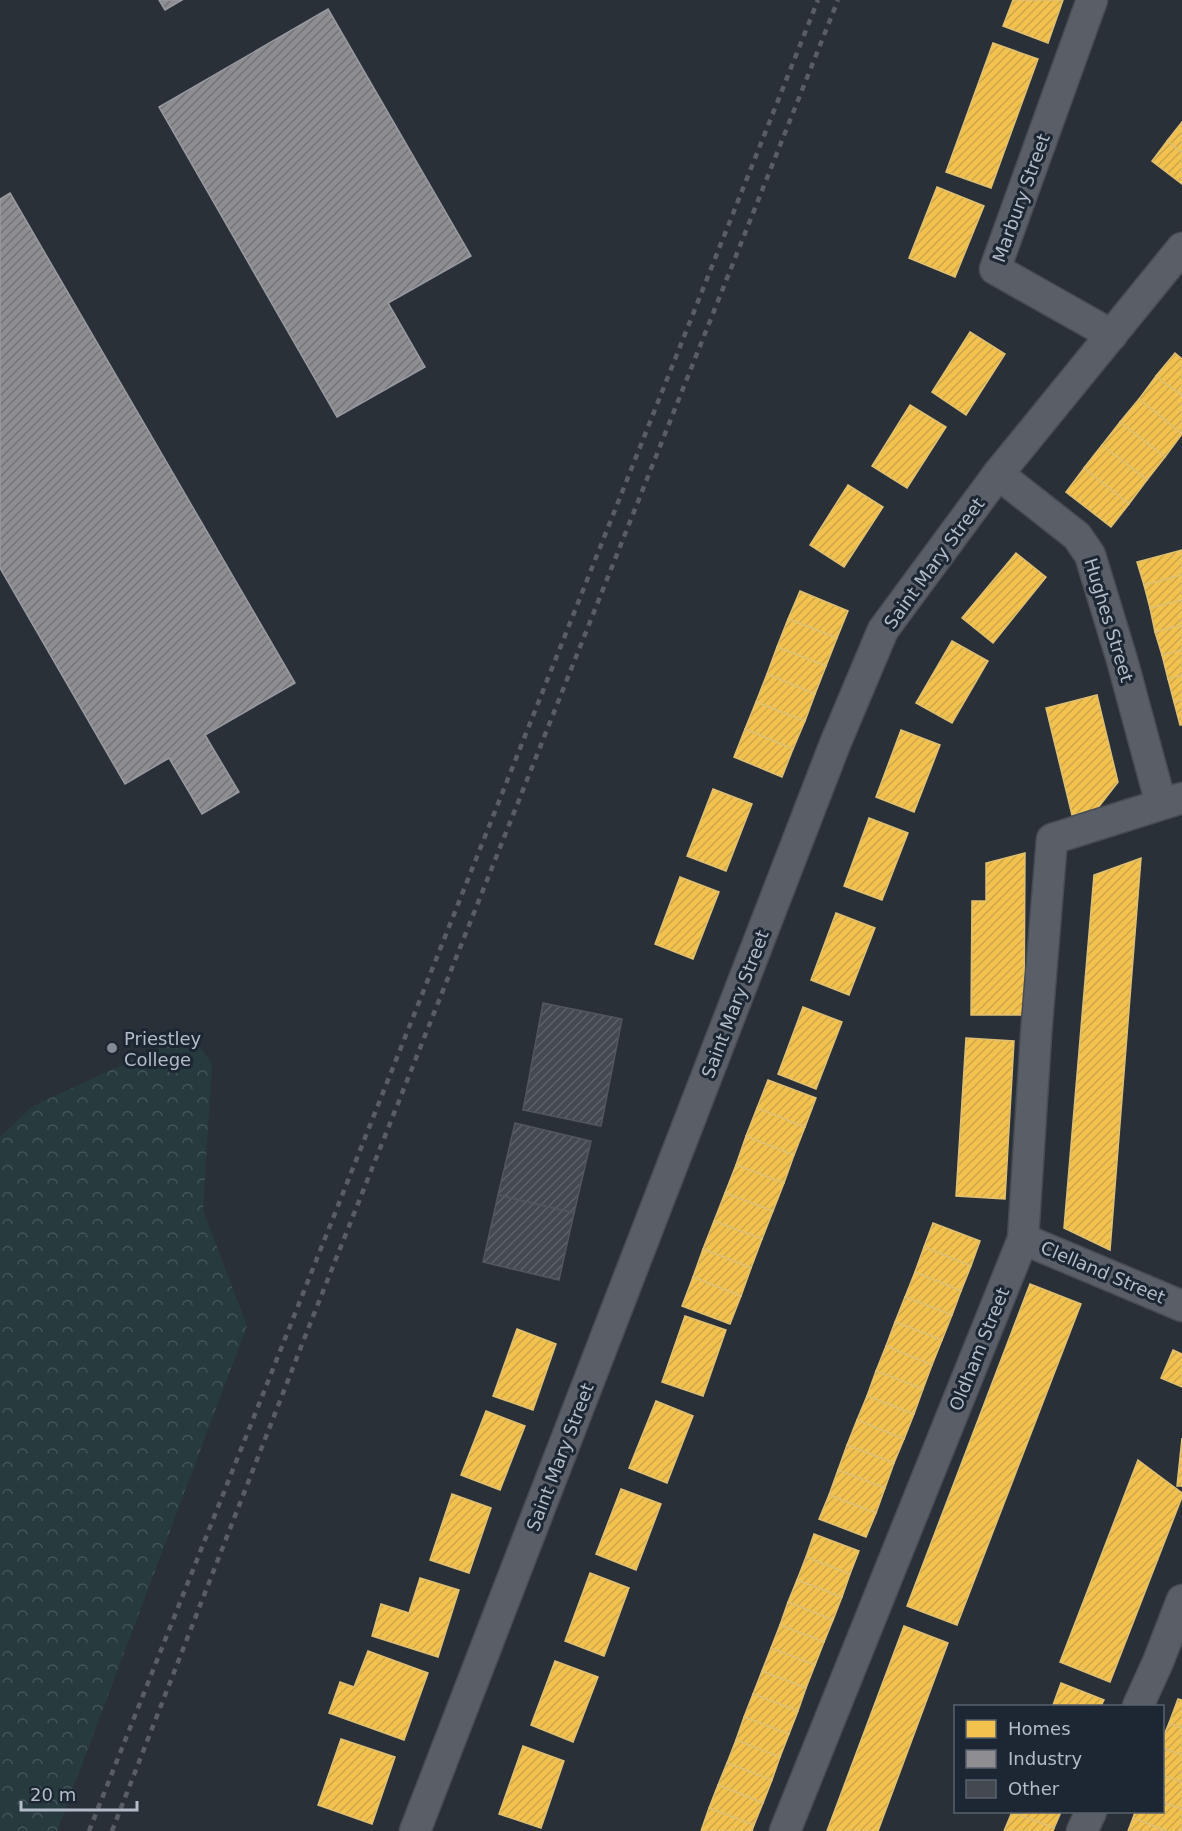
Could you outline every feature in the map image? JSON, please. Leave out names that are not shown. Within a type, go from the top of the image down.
[{"type":"street","name":"Marbury Street","points":[[1092,0],[995,269],[1112,335]]},
{"type":"street","name":"Saint Mary Street","points":[[420,1830],[818,789],[883,630],[998,474],[1182,248]]},
{"type":"street","name":"Hughes Street","points":[[998,474],[1077,536],[1090,555],[1122,660],[1172,801]]},
{"type":"street","name":"Oldham Street","points":[[785,1831],[1023,1239],[1052,839],[1172,801]]},
{"type":"street","name":"Clelland Street","points":[[1023,1239],[1182,1306]]},
{"type":"street","points":[[1139,1705],[1182,1600]]},
{"type":"street","points":[[1082,1831],[1090,1813]]},
{"type":"green space","points":[[189,1034],[212,1063],[203,1210],[247,1326],[57,1831],[0,1831],[0,1137],[33,1106]]},
{"type":"building: Homes","points":[[1013,0],[1063,0],[1048,43],[1003,26]]},
{"type":"building: Homes","points":[[993,43],[1038,59],[991,188],[946,172]]},
{"type":"building: Homes","points":[[1182,122],[1182,153],[1167,141]]},
{"type":"building: Homes","points":[[1167,141],[1182,153],[1182,184],[1152,161]]},
{"type":"building: Homes","points":[[937,187],[984,206],[955,277],[909,258]]},
{"type":"building: Homes","points":[[970,332],[1005,354],[966,415],[932,392]]},
{"type":"building: Homes","points":[[1175,353],[1182,359],[1182,396],[1156,376]]},
{"type":"building: Homes","points":[[1156,376],[1182,396],[1182,434],[1139,399]]},
{"type":"building: Homes","points":[[1139,399],[1182,434],[1165,457],[1120,422]]},
{"type":"building: Homes","points":[[910,405],[946,427],[907,488],[872,466]]},
{"type":"building: Homes","points":[[1120,422],[1165,457],[1147,480],[1102,445]]},
{"type":"building: Homes","points":[[1102,445],[1147,480],[1129,504],[1084,468]]},
{"type":"building: Homes","points":[[1084,468],[1129,504],[1111,527],[1066,492]]},
{"type":"building: Homes","points":[[848,485],[883,507],[844,567],[810,545]]},
{"type":"building: Homes","points":[[1182,550],[1182,575],[1144,585],[1137,562]]},
{"type":"building: Homes","points":[[1016,553],[1046,577],[993,643],[962,618]]},
{"type":"building: Homes","points":[[1182,575],[1182,600],[1150,608],[1144,585]]},
{"type":"building: Homes","points":[[800,591],[848,611],[837,638],[788,619]]},
{"type":"building: Homes","points":[[1182,600],[1182,625],[1155,632],[1150,608]]},
{"type":"building: Homes","points":[[788,619],[837,638],[826,666],[777,647]]},
{"type":"building: Homes","points":[[1182,625],[1182,650],[1162,655],[1155,632]]},
{"type":"building: Homes","points":[[952,641],[988,661],[952,723],[916,703]]},
{"type":"building: Homes","points":[[777,647],[826,666],[815,694],[767,674]]},
{"type":"building: Homes","points":[[1182,650],[1182,675],[1168,679],[1162,655]]},
{"type":"building: Homes","points":[[767,674],[815,694],[805,721],[756,702]]},
{"type":"building: Homes","points":[[1182,675],[1182,700],[1174,702],[1168,679]]},
{"type":"building: Homes","points":[[1097,695],[1118,782],[1097,809],[1072,815],[1046,708]]},
{"type":"building: Homes","points":[[1182,700],[1182,725],[1180,725],[1174,702]]},
{"type":"building: Homes","points":[[756,702],[805,721],[793,749],[745,729]]},
{"type":"building: Homes","points":[[745,729],[793,749],[782,777],[734,757]]},
{"type":"building: Homes","points":[[901,730],[940,745],[914,812],[876,797]]},
{"type":"building: Homes","points":[[713,789],[752,804],[726,871],[687,856]]},
{"type":"building: Homes","points":[[869,818],[908,833],[882,900],[844,886]]},
{"type":"building: Homes","points":[[1025,853],[1024,1015],[971,1015],[972,901],[986,901],[986,863]]},
{"type":"building: Homes","points":[[1141,858],[1110,1250],[1064,1228],[1094,875]]},
{"type":"building: Homes","points":[[680,877],[719,892],[693,959],[655,944]]},
{"type":"building: Homes","points":[[836,913],[875,928],[849,995],[811,980]]},
{"type":"building: Homes","points":[[803,1007],[842,1022],[816,1089],[778,1074]]},
{"type":"building: Homes","points":[[966,1038],[1014,1041],[1005,1199],[956,1196]]},
{"type":"building: Homes","points":[[768,1080],[816,1098],[805,1127],[757,1108]]},
{"type":"building: Homes","points":[[757,1108],[805,1127],[794,1155],[746,1136]]},
{"type":"building: Homes","points":[[746,1136],[794,1155],[784,1183],[736,1165]]},
{"type":"building: Homes","points":[[736,1165],[784,1183],[773,1211],[725,1193]]},
{"type":"building: Homes","points":[[725,1193],[773,1211],[762,1239],[714,1221]]},
{"type":"building: Homes","points":[[714,1221],[762,1239],[751,1268],[703,1249]]},
{"type":"building: Homes","points":[[933,1223],[980,1241],[971,1266],[924,1247]]},
{"type":"building: Homes","points":[[924,1247],[971,1266],[961,1291],[915,1272]]},
{"type":"building: Homes","points":[[703,1249],[751,1268],[741,1296],[693,1277]]},
{"type":"building: Homes","points":[[915,1272],[961,1291],[952,1315],[905,1297]]},
{"type":"building: Homes","points":[[693,1277],[741,1296],[730,1324],[682,1306]]},
{"type":"building: Homes","points":[[1030,1284],[1081,1304],[957,1625],[907,1606]]},
{"type":"building: Homes","points":[[905,1297],[952,1315],[942,1340],[895,1322]]},
{"type":"building: Homes","points":[[685,1316],[726,1330],[703,1396],[662,1382]]},
{"type":"building: Homes","points":[[895,1322],[942,1340],[932,1365],[886,1346]]},
{"type":"building: Homes","points":[[517,1329],[556,1344],[533,1410],[493,1396]]},
{"type":"building: Homes","points":[[886,1346],[932,1365],[923,1389],[876,1371]]},
{"type":"building: Homes","points":[[1173,1350],[1182,1354],[1182,1387],[1161,1378]]},
{"type":"building: Homes","points":[[876,1371],[923,1389],[914,1414],[867,1396]]},
{"type":"building: Homes","points":[[867,1396],[914,1414],[904,1439],[857,1420]]},
{"type":"building: Homes","points":[[656,1401],[693,1416],[667,1483],[629,1468]]},
{"type":"building: Homes","points":[[486,1411],[525,1426],[500,1490],[461,1475]]},
{"type":"building: Homes","points":[[857,1420],[904,1439],[894,1463],[847,1445]]},
{"type":"building: Homes","points":[[1182,1438],[1182,1486],[1177,1486]]},
{"type":"building: Homes","points":[[847,1445],[894,1463],[885,1488],[838,1470]]},
{"type":"building: Homes","points":[[1138,1460],[1182,1493],[1182,1497],[1110,1682],[1060,1662]]},
{"type":"building: Homes","points":[[838,1470],[885,1488],[876,1513],[829,1495]]},
{"type":"building: Homes","points":[[621,1489],[661,1504],[636,1570],[596,1554]]},
{"type":"building: Homes","points":[[452,1494],[491,1508],[469,1573],[430,1560]]},
{"type":"building: Homes","points":[[829,1495],[876,1513],[866,1537],[819,1519]]},
{"type":"building: Homes","points":[[814,1534],[859,1551],[850,1574],[806,1557]]},
{"type":"building: Homes","points":[[806,1557],[850,1574],[842,1597],[797,1580]]},
{"type":"building: Homes","points":[[590,1573],[629,1588],[604,1656],[565,1641]]},
{"type":"building: Homes","points":[[420,1578],[459,1590],[438,1657],[372,1636],[381,1604],[409,1613]]},
{"type":"building: Homes","points":[[797,1580],[842,1597],[833,1620],[788,1602]]},
{"type":"building: Homes","points":[[788,1602],[833,1620],[824,1642],[780,1625]]},
{"type":"building: Homes","points":[[780,1625],[824,1642],[815,1665],[771,1648]]},
{"type":"building: Homes","points":[[904,1626],[948,1643],[878,1831],[827,1831]]},
{"type":"building: Homes","points":[[771,1648],[815,1665],[806,1688],[762,1671]]},
{"type":"building: Homes","points":[[368,1651],[428,1673],[404,1740],[329,1713],[340,1682],[354,1687]]},
{"type":"building: Homes","points":[[555,1661],[598,1677],[573,1742],[531,1725]]},
{"type":"building: Homes","points":[[762,1671],[806,1688],[798,1711],[753,1694]]},
{"type":"building: Homes","points":[[1061,1683],[1104,1700],[1102,1705],[1053,1705]]},
{"type":"building: Homes","points":[[753,1694],[798,1711],[789,1734],[744,1717]]},
{"type":"building: Homes","points":[[1178,1699],[1182,1700],[1182,1728],[1169,1723]]},
{"type":"building: Homes","points":[[744,1717],[789,1734],[780,1757],[736,1740]]},
{"type":"building: Homes","points":[[1169,1723],[1182,1728],[1182,1755],[1164,1749],[1164,1735]]},
{"type":"building: Homes","points":[[341,1739],[395,1757],[372,1824],[318,1805]]},
{"type":"building: Homes","points":[[736,1740],[780,1757],[772,1780],[727,1763]]},
{"type":"building: Homes","points":[[523,1746],[564,1761],[541,1828],[499,1814]]},
{"type":"building: Homes","points":[[1164,1749],[1182,1755],[1182,1782],[1164,1776]]},
{"type":"building: Homes","points":[[727,1763],[772,1780],[763,1803],[718,1785]]},
{"type":"building: Homes","points":[[1164,1776],[1182,1782],[1182,1809],[1164,1803]]},
{"type":"building: Homes","points":[[718,1785],[763,1803],[754,1825],[709,1808]]},
{"type":"building: Homes","points":[[1164,1803],[1182,1809],[1182,1831],[1167,1831],[1133,1818],[1135,1813],[1164,1813]]},
{"type":"building: Homes","points":[[709,1808],[754,1825],[752,1831],[701,1831]]},
{"type":"building: Homes","points":[[1012,1813],[1054,1828],[1053,1831],[1004,1831]]},
{"type":"building: Homes","points":[[1015,1813],[1061,1813],[1054,1828]]},
{"type":"building: Homes","points":[[1133,1818],[1167,1831],[1128,1831]]},
{"type":"building: Industry","points":[[159,0],[182,0],[165,10]]},
{"type":"building: Industry","points":[[328,9],[471,256],[388,303],[425,367],[337,417],[159,107]]},
{"type":"building: Industry","points":[[10,193],[295,683],[205,735],[239,792],[202,814],[169,758],[125,784],[0,568],[0,199]]},
{"type":"building: Other","points":[[543,1003],[622,1019],[601,1126],[523,1110]]},
{"type":"building: Other","points":[[515,1123],[591,1141],[574,1213],[498,1195]]},
{"type":"building: Other","points":[[498,1195],[574,1213],[559,1280],[483,1262]]},
{"type":"railway","points":[[89,1831],[818,0]]},
{"type":"railway","points":[[112,1831],[308,1329],[838,0]]},
{"type":"place","name":"Priestley College","points":[[112,1048]]}]
